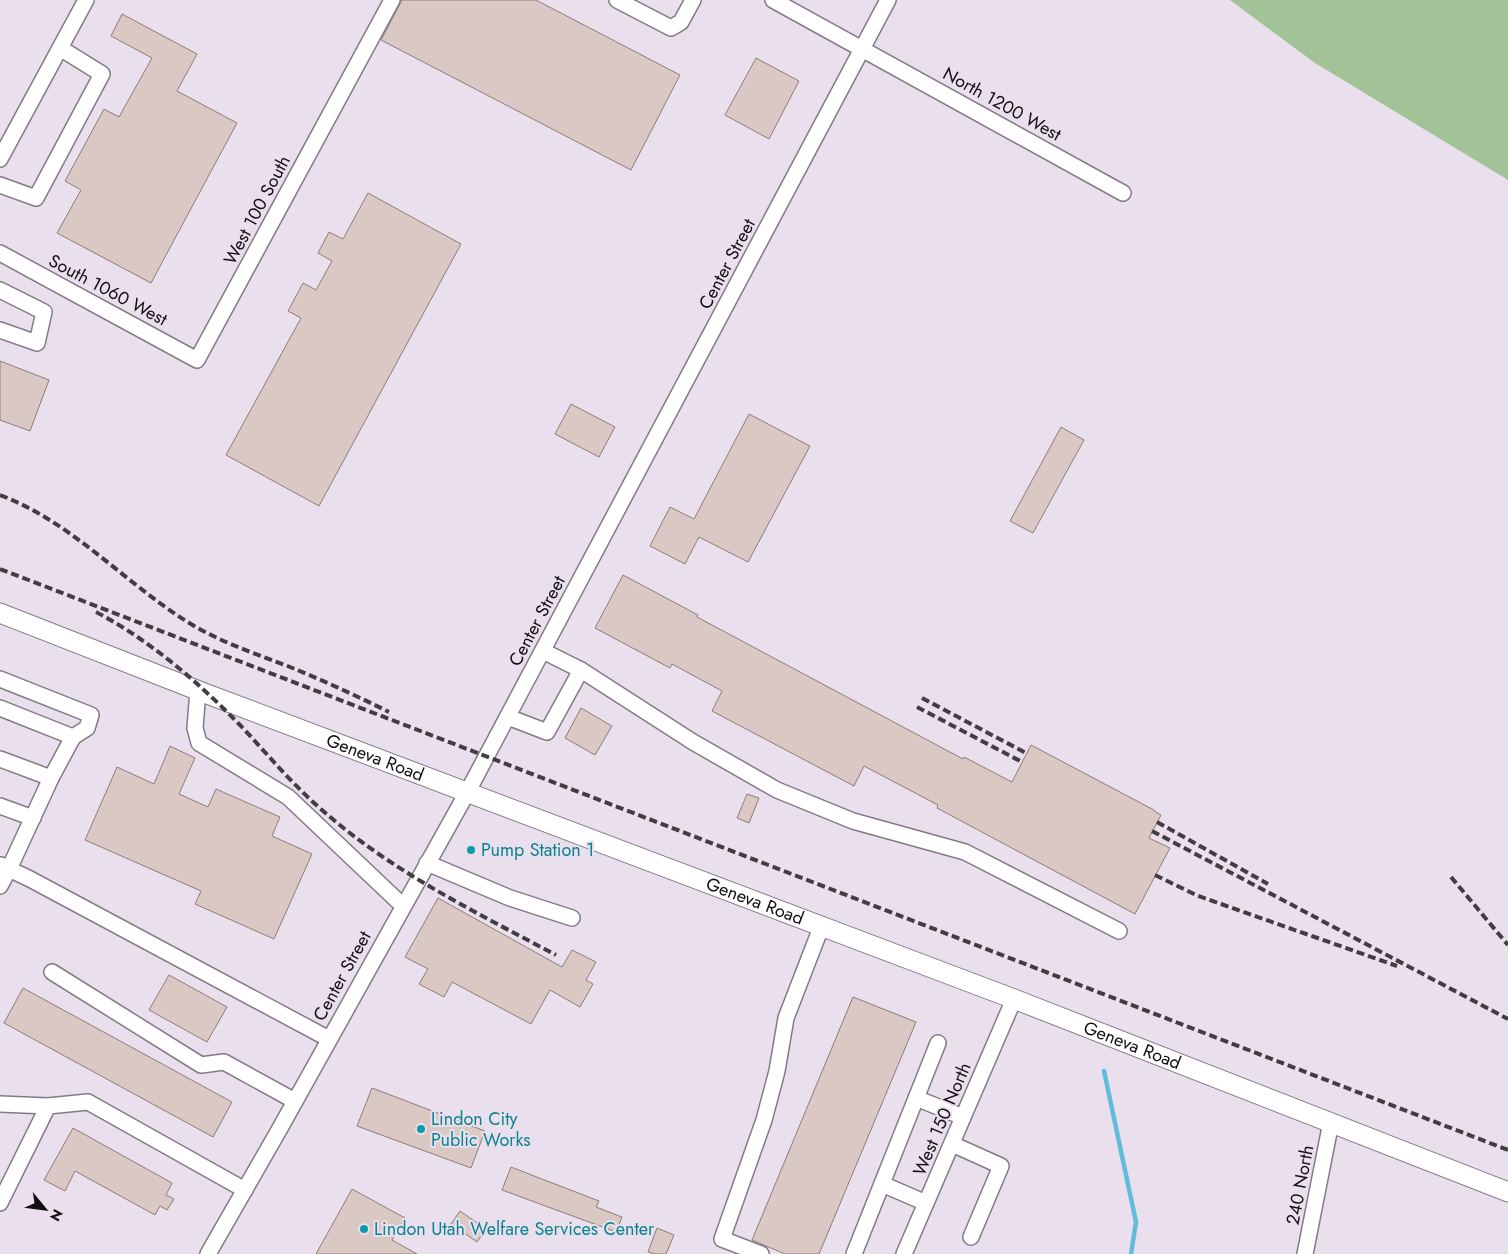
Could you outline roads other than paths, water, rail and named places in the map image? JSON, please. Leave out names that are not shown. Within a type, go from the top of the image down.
[{"type":"main road","name":"Geneva Road","points":[[0,613],[198,690],[1014,999],[1508,1192]]},
{"type":"street","points":[[0,159],[86,0]]},
{"type":"street","name":"West 100 South","points":[[197,360],[392,0]]},
{"type":"street","points":[[617,0],[671,28],[681,22],[693,0]]},
{"type":"street","name":"North 1200 West","points":[[773,0],[1123,193]]},
{"type":"street","name":"Center Street","points":[[208,1254],[468,791],[888,0]]},
{"type":"street","points":[[0,184],[36,198],[102,74],[60,48]]},
{"type":"street","name":"South 1060 West","points":[[0,253],[197,360]]},
{"type":"street","points":[[0,290],[44,312],[37,343],[0,330]]},
{"type":"street","points":[[543,651],[581,670],[693,742],[777,790],[853,821],[965,852],[1119,931]]},
{"type":"street","points":[[508,717],[547,732],[581,670]]},
{"type":"street","points":[[0,679],[91,714],[86,728],[73,737],[51,778],[33,818],[5,867],[0,886]]},
{"type":"street","points":[[198,690],[195,728],[199,743],[288,797],[403,906]]},
{"type":"street","points":[[0,708],[73,737]]},
{"type":"street","points":[[0,759],[51,778]]},
{"type":"street","points":[[0,806],[33,818]]},
{"type":"street","points":[[427,863],[510,898],[572,918]]},
{"type":"street","points":[[5,867],[329,1039]]},
{"type":"street","points":[[761,1254],[722,1238],[764,1120],[777,1071],[786,1018],[822,926]]},
{"type":"street","points":[[52,972],[201,1065],[224,1062],[295,1101]]},
{"type":"street","name":"West 150 North","points":[[904,1254],[1014,999]]},
{"type":"street","points":[[854,1254],[938,1043]]},
{"type":"street","points":[[916,1098],[963,1117]]},
{"type":"street","points":[[0,1104],[48,1106],[88,1102],[245,1190]]},
{"type":"street","points":[[0,1203],[48,1106]]},
{"type":"street","name":"240 North","points":[[1305,1254],[1331,1122]]},
{"type":"street","points":[[952,1144],[1001,1166],[971,1237]]},
{"type":"street","points":[[882,1184],[926,1203]]},
{"type":"waterway","points":[[1104,1071],[1136,1222],[1131,1254]]},
{"type":"railway","points":[[0,495],[52,521],[191,624],[237,647],[285,665],[389,712]]},
{"type":"railway","points":[[0,569],[1508,1150]]},
{"type":"railway","points":[[96,612],[155,649],[191,678],[241,726],[301,790],[349,832],[376,852],[434,889],[556,955]]},
{"type":"railway","points":[[922,698],[1026,753]]},
{"type":"railway","points":[[917,707],[1022,762]]},
{"type":"railway","points":[[1157,822],[1268,884]]},
{"type":"railway","points":[[1152,831],[1508,1019]]},
{"type":"railway","points":[[1155,875],[1196,895],[1397,966]]},
{"type":"railway","points":[[1451,877],[1508,945]]},
{"type":"place","name":"Pump Station 1","points":[[471,850]]},
{"type":"place","name":"Lindon City Public Works","points":[[421,1129]]},
{"type":"place","name":"Lindon Utah Welfare Services Center","points":[[364,1229]]}]
